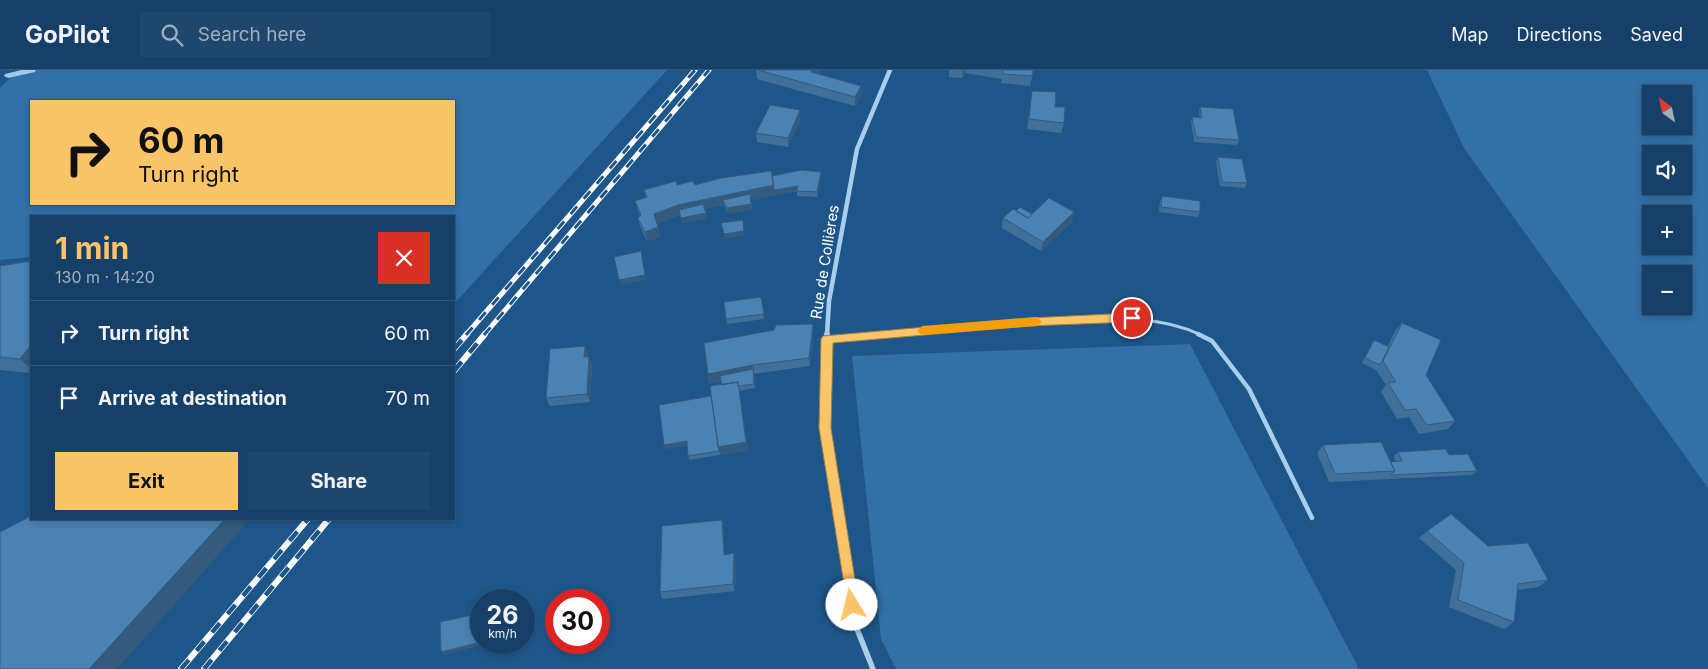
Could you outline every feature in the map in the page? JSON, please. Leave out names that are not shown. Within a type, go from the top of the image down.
[{"type":"street","name":"Rue de Collières","points":[[873,669],[856,624],[825,428],[828,301],[857,149],[890,70]]},
{"type":"lane","points":[[827,339],[1028,322],[1132,318],[1169,323],[1190,330],[1212,341],[1249,389],[1312,518]]},
{"type":"shaded area","points":[[18,70],[667,70],[455,303],[455,215],[30,215],[30,257],[0,260],[0,88]]},
{"type":"shaded area","points":[[1427,70],[1708,70],[1708,488],[1464,148]]},
{"type":"shaded area","points":[[1190,344],[1359,669],[896,669],[881,639],[852,356]]},
{"type":"building","points":[[758,70],[812,70],[811,72],[861,86],[855,97]]},
{"type":"building","points":[[1003,70],[1033,70],[1032,76],[1003,74]]},
{"type":"building","points":[[1032,91],[1056,92],[1055,107],[1065,107],[1064,123],[1029,119]]},
{"type":"building","points":[[770,105],[800,110],[788,138],[756,133]]},
{"type":"building","points":[[1200,107],[1233,109],[1239,140],[1196,137],[1192,117],[1202,118]]},
{"type":"building","points":[[1218,157],[1242,159],[1247,183],[1222,182]]},
{"type":"building","points":[[802,170],[821,172],[817,192],[797,191],[798,186],[774,190],[772,176]]},
{"type":"building","points":[[771,171],[774,185],[678,205],[654,214],[658,227],[645,232],[638,218],[641,215],[635,201],[647,197],[644,190],[676,181],[677,185],[693,181],[695,185],[721,178]]},
{"type":"building","points":[[750,194],[751,204],[727,208],[723,200]]},
{"type":"building","points":[[1162,196],[1200,201],[1200,212],[1161,207]]},
{"type":"building","points":[[1049,198],[1074,212],[1043,242],[1003,218],[1013,209],[1028,218]]},
{"type":"building","points":[[703,204],[706,213],[681,218],[679,210]]},
{"type":"building","points":[[1020,207],[1032,214],[1028,218],[1016,211]]},
{"type":"building","points":[[743,220],[744,231],[724,234],[721,223]]},
{"type":"building","points":[[641,251],[645,275],[619,280],[614,257]]},
{"type":"building","points":[[30,261],[30,346],[20,359],[0,357],[0,266]]},
{"type":"building","points":[[761,297],[764,314],[726,319],[724,302]]},
{"type":"building","points":[[1402,323],[1441,340],[1426,375],[1455,421],[1427,425],[1416,409],[1405,410],[1388,383],[1396,382],[1383,361]]},
{"type":"building","points":[[813,324],[809,358],[753,365],[708,374],[704,343],[774,330],[776,325]]},
{"type":"building","points":[[1374,340],[1389,347],[1380,365],[1365,358]]},
{"type":"building","points":[[585,346],[584,357],[589,357],[587,394],[546,398],[550,349]]},
{"type":"building","points":[[753,369],[754,384],[738,386],[738,382],[722,385],[720,376]]},
{"type":"building","points":[[738,382],[746,442],[718,447],[710,386]]},
{"type":"building","points":[[711,396],[719,451],[688,456],[687,441],[664,445],[659,405]]},
{"type":"building","points":[[1381,442],[1395,471],[1335,474],[1323,445]]},
{"type":"building","points":[[1446,449],[1449,455],[1468,454],[1477,471],[1391,475],[1395,471],[1390,462],[1402,461],[1398,452]]},
{"type":"building","points":[[1451,514],[1488,546],[1528,543],[1548,580],[1518,584],[1514,622],[1458,600],[1464,563],[1427,531]]},
{"type":"building","points":[[30,517],[30,520],[224,520],[89,669],[0,669],[0,532]]},
{"type":"building","points":[[722,520],[724,555],[734,553],[733,584],[660,592],[662,526]]},
{"type":"building","points":[[470,615],[470,645],[441,652],[440,622]]},
{"type":"waterway","points":[[8,76],[32,70]]},
{"type":"railway","points":[[466,335],[695,70]]},
{"type":"railway","points":[[484,335],[709,70]]},
{"type":"railway","points":[[455,348],[467,334]]},
{"type":"railway","points":[[455,370],[485,334]]},
{"type":"railway","points":[[181,669],[307,520]]},
{"type":"railway","points":[[204,669],[328,520]]},
{"type":"slow traffic","points":[[922,331],[1037,322]]},
{"type":"route","points":[[852,605],[825,428],[827,339],[1028,322],[1132,318]]}]
